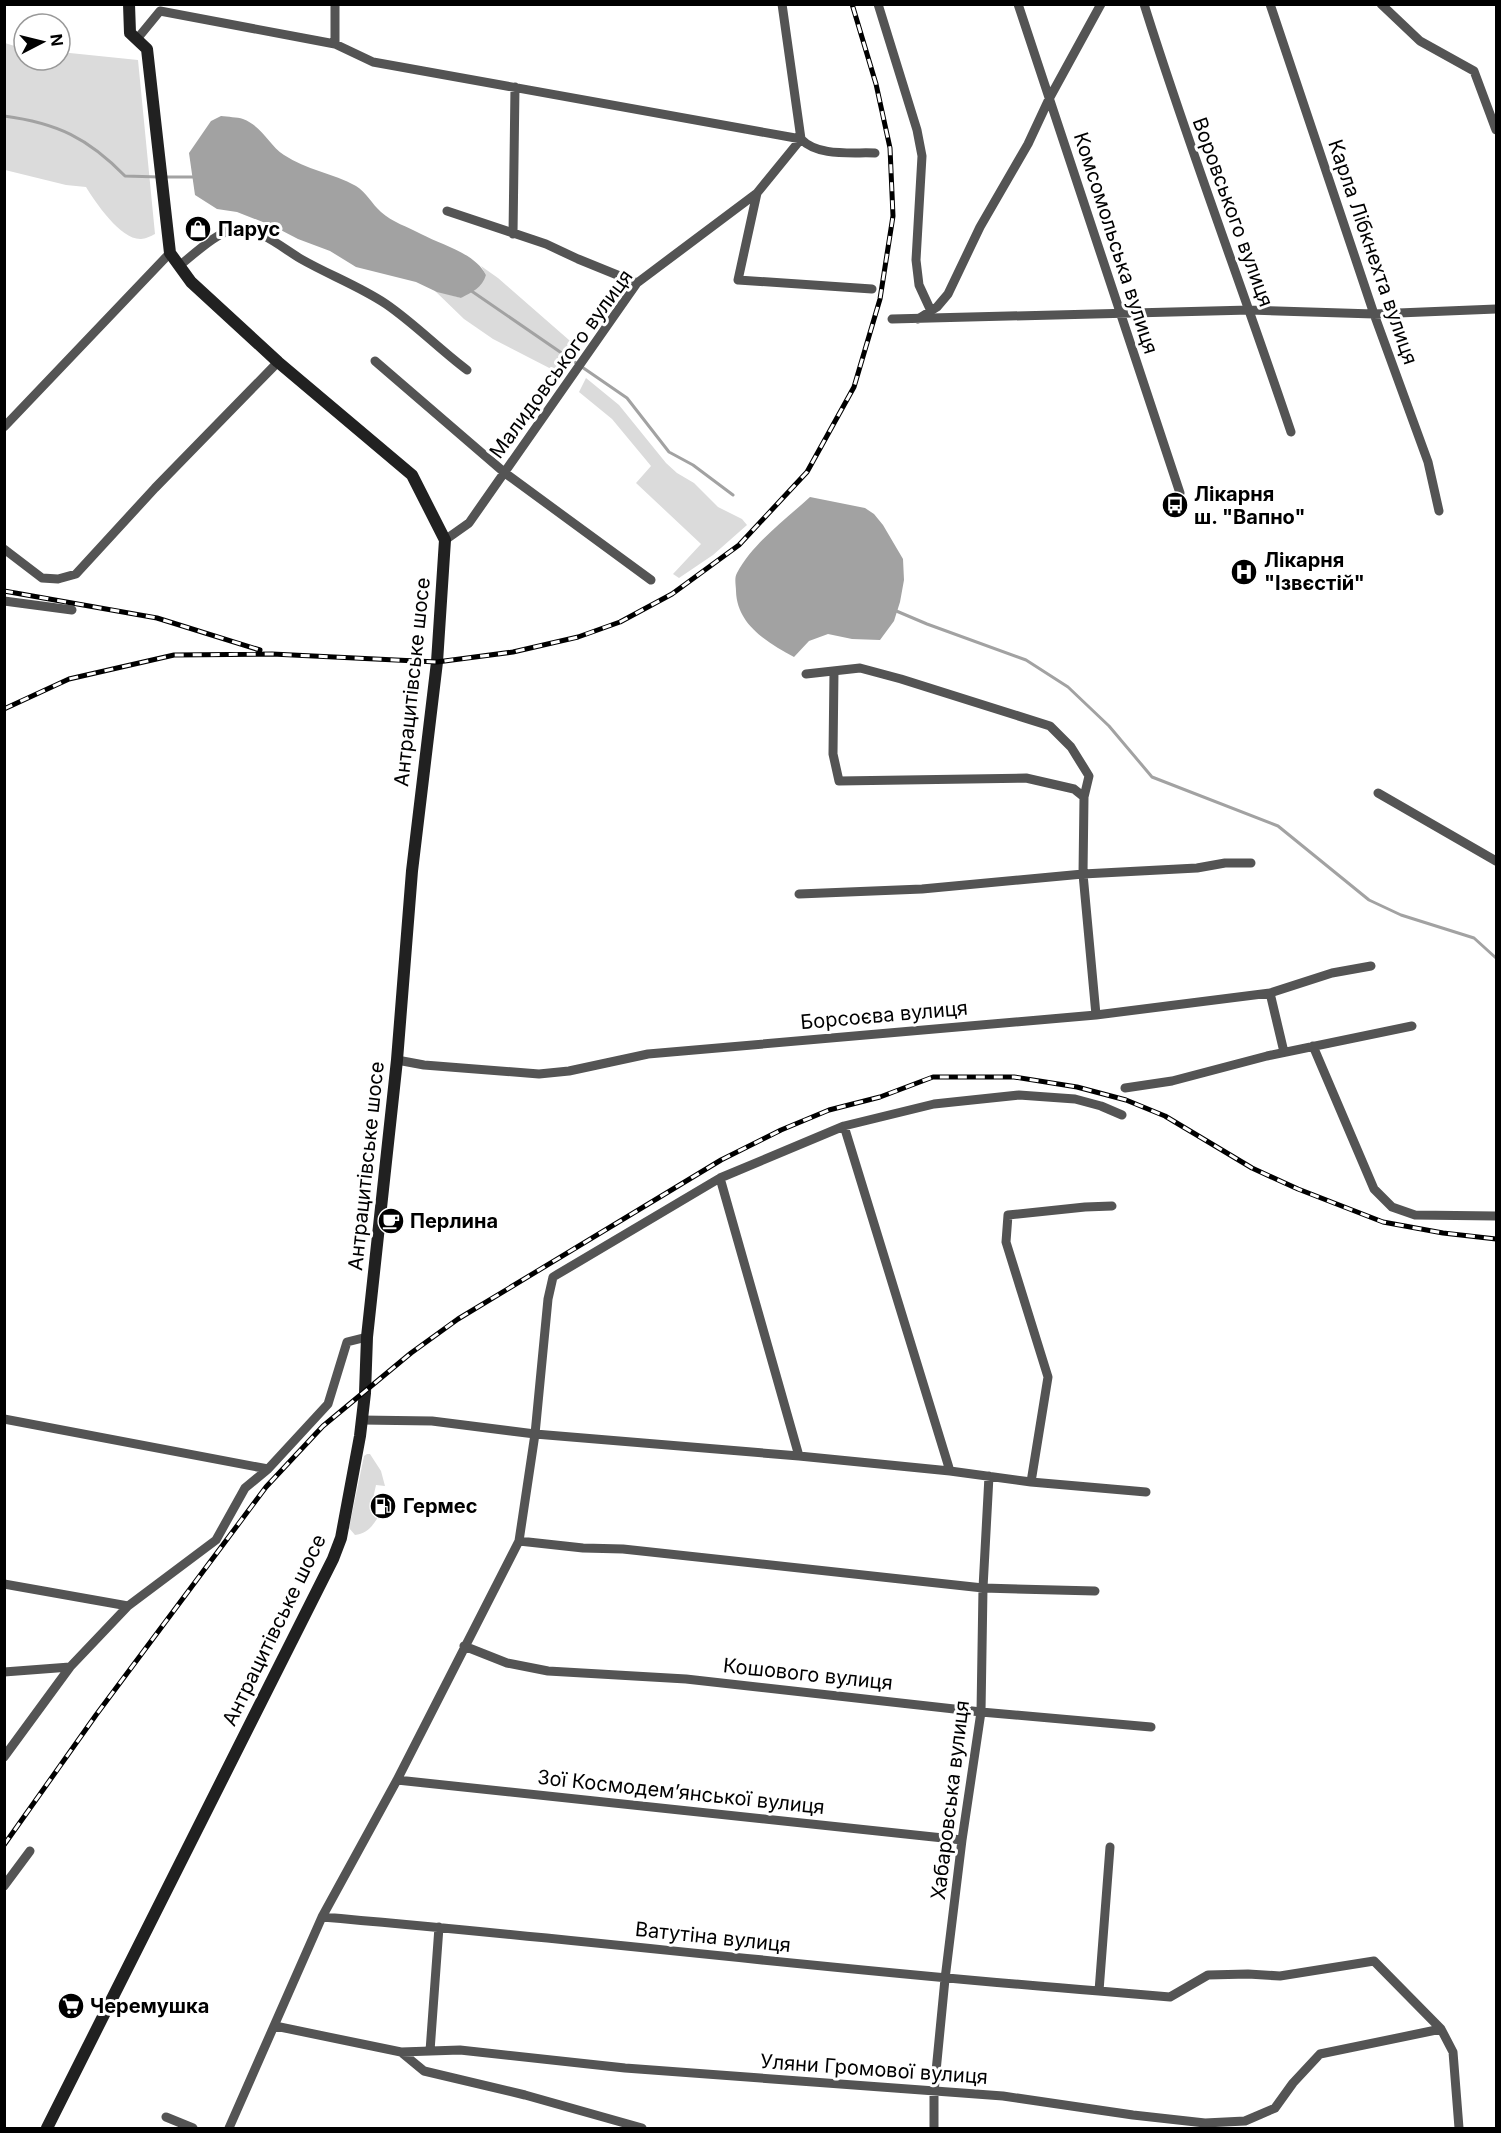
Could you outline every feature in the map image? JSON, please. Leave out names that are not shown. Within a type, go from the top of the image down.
[{"type":"main road","points":[[129,4],[130,33],[147,49],[170,253],[191,282],[278,362],[412,475],[445,540]]},
{"type":"main road","name":"Антрацитівське шосе","points":[[47,2128],[333,1559],[341,1538],[360,1436],[365,1393],[367,1337],[398,1060],[412,871],[437,662],[445,540]]},
{"type":"street","points":[[335,4],[335,44]]},
{"type":"street","points":[[782,4],[801,139]]},
{"type":"street","points":[[878,4],[917,130],[922,156],[916,260],[919,285],[931,311]]},
{"type":"street","name":"Комсомольська вулиця","points":[[1018,4],[1180,493]]},
{"type":"street","points":[[916,320],[937,307],[948,294],[981,227],[1028,144],[1049,99],[1101,4]]},
{"type":"street","name":"Воровського вулиця","points":[[1144,4],[1174,102],[1250,310],[1291,432]]},
{"type":"street","name":"Карла Лібкнехта вулиця","points":[[1270,4],[1374,314],[1428,462],[1439,511]]},
{"type":"street","points":[[1381,4],[1420,41],[1474,71],[1497,130]]},
{"type":"street","points":[[137,39],[160,11],[335,44],[373,62],[801,139],[807,145],[823,151],[875,153]]},
{"type":"street","points":[[513,234],[515,87]]},
{"type":"street","name":"Малидовського вулиця","points":[[445,540],[469,523],[638,282],[757,193],[801,139]]},
{"type":"street","points":[[757,193],[738,280],[872,290]]},
{"type":"street","points":[[447,211],[546,244],[638,282]]},
{"type":"street","points":[[180,266],[218,236],[234,229],[254,230],[304,261],[354,285],[386,304],[413,323],[467,370]]},
{"type":"street","points":[[4,426],[170,253]]},
{"type":"street","points":[[892,320],[1250,310],[1374,314],[1497,309]]},
{"type":"street","points":[[375,361],[505,473],[651,580]]},
{"type":"street","points":[[4,549],[42,578],[58,579],[76,574],[155,488],[278,362]]},
{"type":"street","points":[[4,600],[72,610]]},
{"type":"street","points":[[806,674],[860,668],[901,679],[1050,726],[1071,747],[1089,776],[1084,797],[1083,874],[1096,1015]]},
{"type":"street","points":[[834,671],[833,754],[839,781],[1026,778],[1074,789],[1084,797]]},
{"type":"street","points":[[1378,793],[1497,861]]},
{"type":"street","points":[[799,894],[922,889],[1083,874],[1251,863]]},
{"type":"street","name":"Борсоєва вулиця","points":[[398,1060],[424,1065],[538,1074],[569,1071],[648,1054],[1096,1015],[1270,993],[1332,973],[1371,966]]},
{"type":"street","points":[[1270,993],[1284,1052]]},
{"type":"street","points":[[1125,1088],[1172,1081],[1284,1052],[1412,1026]]},
{"type":"street","points":[[1313,1046],[1374,1189],[1392,1206],[1416,1215],[1497,1216]]},
{"type":"street","points":[[229,2128],[322,1917],[397,1780],[519,1541],[535,1434],[548,1299],[553,1276],[720,1178],[844,1126],[934,1104],[1018,1095],[1076,1099],[1122,1115]]},
{"type":"street","points":[[844,1126],[950,1471]]},
{"type":"street","points":[[720,1178],[799,1456]]},
{"type":"street","points":[[1031,1482],[1048,1377],[1006,1242],[1008,1215],[1112,1206]]},
{"type":"street","points":[[4,1757],[70,1667],[128,1606],[216,1540],[245,1488],[268,1469],[328,1404],[347,1342],[367,1337]]},
{"type":"street","points":[[4,1419],[268,1469]]},
{"type":"street","points":[[361,1420],[432,1421],[535,1434],[799,1456],[950,1471],[1031,1482],[1146,1492]]},
{"type":"street","name":"Хабаровська вулиця","points":[[934,2128],[934,2092],[945,1979],[981,1712],[983,1588],[989,1476]]},
{"type":"street","points":[[519,1541],[583,1548],[623,1549],[983,1588],[1095,1591]]},
{"type":"street","points":[[4,1584],[128,1606]]},
{"type":"street","name":"Кошового вулиця","points":[[464,1646],[507,1663],[548,1671],[686,1679],[981,1712],[1151,1727]]},
{"type":"street","points":[[4,1672],[70,1667]]},
{"type":"street","name":"Зої Космодем’янської вулиця","points":[[397,1780],[962,1840]]},
{"type":"street","points":[[1099,1991],[1110,1847]]},
{"type":"street","points":[[4,1886],[30,1851]]},
{"type":"street","name":"Ватутіна вулиця","points":[[322,1917],[945,1979],[1170,1997],[1209,1975],[1280,1976],[1374,1960],[1441,2029]]},
{"type":"street","points":[[430,2051],[439,1927]]},
{"type":"street","name":"Уляни Громової вулиця","points":[[275,2026],[402,2052],[460,2050],[625,2068],[1003,2096],[1132,2115],[1205,2122],[1245,2121],[1275,2108],[1293,2083],[1320,2054],[1441,2029]]},
{"type":"street","points":[[1441,2029],[1453,2052],[1460,2128]]},
{"type":"street","points":[[402,2052],[424,2071],[642,2128]]},
{"type":"street","points":[[166,2117],[192,2128]]},
{"type":"shaded area","points":[[5,43],[12,45],[12,72],[72,72],[72,53],[138,60],[155,234],[141,239],[133,238],[125,233],[109,219],[86,187],[66,185],[5,170]]},
{"type":"shaded area","points":[[221,116],[241,118],[250,122],[292,160],[356,186],[390,219],[466,255],[481,267],[486,275],[482,283],[461,298],[437,292],[416,282],[356,267],[330,251],[237,212],[217,209],[195,195],[189,153],[211,121]]},
{"type":"shaded area","points":[[481,266],[577,347],[559,373],[493,339],[464,319],[434,290],[461,298],[486,275]]},
{"type":"shaded area","points":[[586,378],[619,405],[666,463],[694,483],[718,507],[742,519],[747,525],[713,555],[679,578],[673,574],[701,544],[636,483],[651,466],[612,419],[579,392]]},
{"type":"shaded area","points":[[810,497],[865,508],[874,514],[903,559],[904,580],[894,621],[880,640],[852,639],[828,634],[809,641],[794,657],[764,638],[748,623],[738,603],[736,577],[744,562],[761,542]]},
{"type":"shaded area","points":[[370,1454],[381,1471],[385,1486],[376,1485],[371,1508],[381,1512],[379,1516],[367,1530],[355,1535],[349,1528],[364,1456]]},
{"type":"waterway","points":[[4,116],[40,123],[70,134],[98,152],[125,176],[159,177]]},
{"type":"waterway","points":[[165,177],[195,177]]},
{"type":"waterway","points":[[470,290],[627,398],[669,452],[693,465],[733,495]]},
{"type":"waterway","points":[[894,610],[1026,660],[1068,687],[1109,726],[1152,777],[1278,826],[1369,900],[1401,915],[1474,938],[1496,958]]},
{"type":"railway","points":[[4,709],[69,679],[174,655],[272,654],[437,662],[513,652],[578,637],[620,622],[672,594],[739,545],[807,472],[854,387],[880,299],[893,216],[890,148],[876,84],[852,4]]},
{"type":"railway","points":[[4,591],[157,618],[260,650]]},
{"type":"railway","points":[[4,1845],[96,1715],[266,1487],[323,1426],[411,1353],[458,1319],[721,1160],[781,1130],[829,1110],[880,1097],[933,1077],[1014,1077],[1077,1087],[1126,1100],[1165,1116],[1252,1168],[1298,1189],[1383,1222],[1443,1233],[1496,1239]]},
{"type":"place","name":"Парус","points":[[198,229]]},
{"type":"place","name":"Лікарня ш. \"Вапно\"","points":[[1175,505]]},
{"type":"place","name":"Лікарня \"Ізвєстій\"","points":[[1244,572]]},
{"type":"place","name":"Перлина","points":[[391,1221]]},
{"type":"place","name":"Гермес","points":[[383,1506]]},
{"type":"place","name":"Черемушка","points":[[71,2006]]}]
